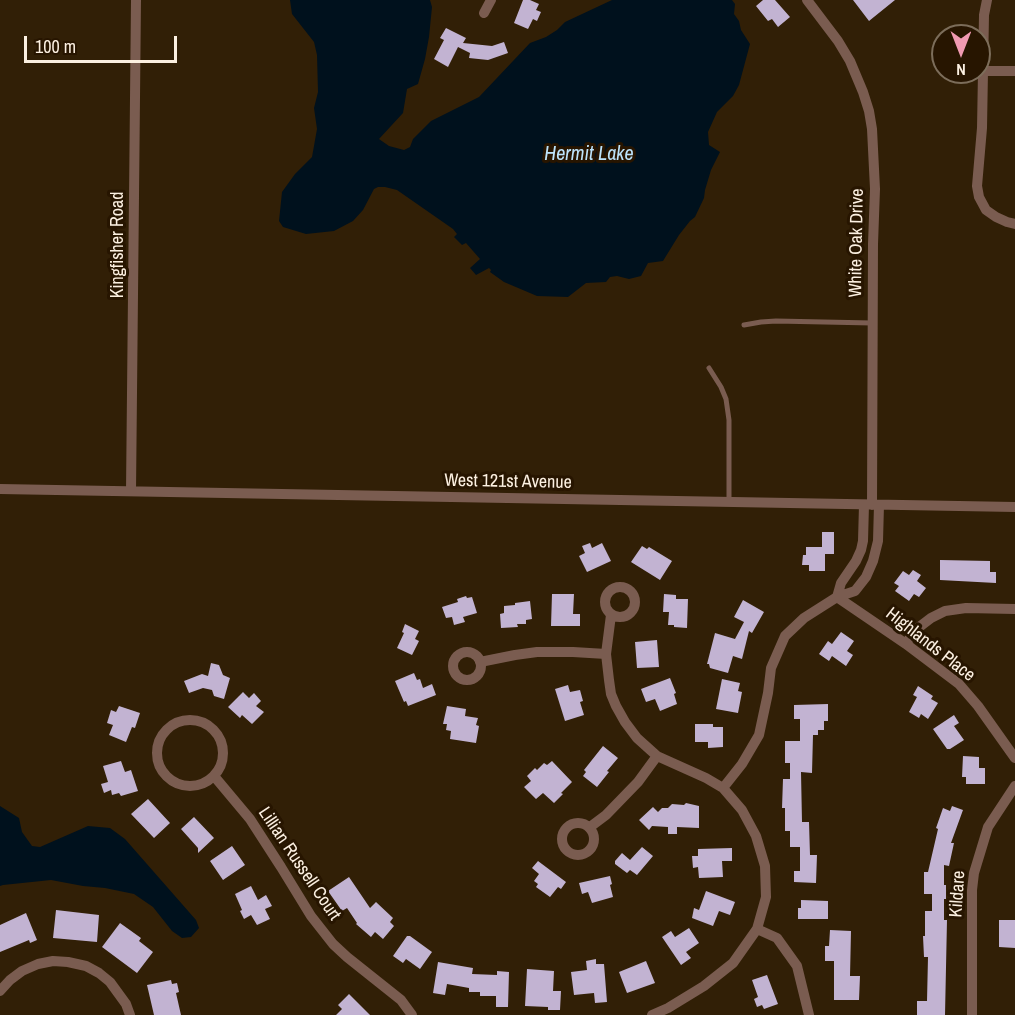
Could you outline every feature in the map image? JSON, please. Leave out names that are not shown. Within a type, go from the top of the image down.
[{"type":"street","name":"Kingfisher Road","points":[[131,491],[136,0]]},
{"type":"street","points":[[484,13],[491,0]]},
{"type":"street","name":"White Oak Drive","points":[[807,0],[850,61],[863,92],[872,129],[874,160],[872,505]]},
{"type":"street","points":[[984,24],[987,0]]},
{"type":"street","points":[[991,71],[1015,71]]},
{"type":"street","points":[[982,84],[982,128],[977,186],[979,197],[986,210],[996,217],[1015,224]]},
{"type":"street","name":"West 121st Avenue","points":[[0,489],[1015,507]]},
{"type":"street","points":[[837,597],[841,584],[861,550],[872,505]]},
{"type":"street","points":[[723,788],[742,764],[759,735],[771,668],[785,636],[804,618],[837,597],[855,591],[866,577],[878,542],[872,505]]},
{"type":"street","name":"Highlands Place","points":[[837,597],[959,684],[978,706],[1015,758]]},
{"type":"street","points":[[906,644],[914,631],[945,611],[966,608],[1015,609]]},
{"type":"street","points":[[611,615],[606,654],[609,680],[611,693],[625,722],[637,738],[657,756],[723,788],[742,810],[756,836],[765,866],[766,897],[757,929],[733,963],[704,986],[652,1015]]},
{"type":"street","points":[[480,662],[537,652],[606,654]]},
{"type":"street","points":[[192,720],[202,722],[212,728],[219,736],[223,746],[220,767],[214,776],[206,783],[184,786],[165,775],[159,766],[157,755],[158,744],[163,734],[171,726],[192,720]]},
{"type":"street","points":[[590,827],[623,798],[657,756]]},
{"type":"street","name":"Lillian Russell Court","points":[[214,776],[250,819],[310,916],[333,944],[401,1000],[412,1015]]},
{"type":"street","name":"Kildare","points":[[972,1015],[974,873],[988,827],[1015,786]]},
{"type":"street","points":[[757,929],[777,938],[797,966],[809,1015]]},
{"type":"street","points":[[0,991],[22,971],[38,964],[53,961],[68,962],[86,966],[110,982],[126,1004],[130,1015]]},
{"type":"lane","points":[[744,325],[776,321],[872,323]]},
{"type":"lane","points":[[709,368],[726,399],[729,420],[729,502]]},
{"type":"water","name":"Hermit Lake","points":[[290,0],[430,0],[432,7],[429,37],[418,84],[407,89],[403,113],[379,139],[389,146],[404,150],[410,147],[413,139],[431,121],[479,97],[530,43],[546,37],[565,22],[612,0],[732,0],[735,4],[734,14],[750,44],[739,85],[733,96],[717,112],[708,132],[709,145],[720,152],[711,170],[704,198],[695,217],[679,235],[663,261],[648,263],[641,276],[629,279],[617,276],[610,277],[606,282],[586,283],[568,297],[537,296],[504,282],[490,272],[489,268],[476,275],[470,268],[480,259],[466,243],[462,245],[454,237],[457,234],[453,229],[397,190],[385,187],[374,189],[363,210],[353,221],[334,231],[306,234],[283,227],[279,221],[282,192],[295,174],[312,157],[317,129],[314,108],[318,92],[317,55],[314,42],[292,14]]},
{"type":"water","points":[[0,806],[19,818],[22,832],[32,846],[40,847],[88,826],[110,828],[125,839],[196,920],[199,928],[191,937],[182,938],[172,931],[153,907],[134,894],[51,880],[0,886]]},
{"type":"building","points":[[523,0],[539,4],[536,10],[541,12],[537,21],[533,19],[528,29],[514,23]]},
{"type":"building","points":[[763,0],[775,0],[790,17],[778,27],[772,19],[768,21],[756,6]]},
{"type":"building","points":[[853,0],[895,0],[869,21]]},
{"type":"building","points":[[446,28],[466,38],[463,43],[492,46],[504,42],[508,53],[488,60],[469,58],[470,53],[458,47],[448,67],[434,59],[444,40],[440,38]]},
{"type":"building","points":[[822,532],[834,532],[834,554],[825,554],[825,571],[809,571],[809,565],[802,565],[803,555],[806,555],[806,547],[822,547]]},
{"type":"building","points":[[590,543],[592,548],[602,543],[611,561],[587,572],[579,556],[585,553],[582,546]]},
{"type":"building","points":[[642,546],[647,549],[649,547],[672,561],[660,580],[631,562]]},
{"type":"building","points":[[940,560],[990,561],[990,572],[996,572],[996,583],[940,580]]},
{"type":"building","points":[[913,570],[921,575],[917,581],[926,588],[919,597],[914,594],[909,601],[895,591],[899,586],[894,583],[903,571],[909,575]]},
{"type":"building","points":[[552,594],[574,594],[573,614],[580,614],[580,626],[551,626]]},
{"type":"building","points":[[664,594],[676,595],[676,599],[688,599],[687,628],[668,625],[669,612],[663,612]]},
{"type":"building","points":[[466,596],[467,598],[472,597],[477,613],[463,617],[465,622],[454,625],[452,617],[446,618],[442,607],[458,602],[457,599]]},
{"type":"building","points":[[743,600],[764,612],[752,633],[749,631],[742,659],[733,656],[728,673],[710,668],[707,664],[715,633],[735,639],[744,622],[734,617]]},
{"type":"building","points":[[530,601],[532,619],[526,620],[526,624],[517,624],[518,627],[501,628],[500,614],[504,613],[504,606]]},
{"type":"building","points":[[405,624],[419,631],[415,639],[419,641],[412,655],[397,648],[404,633],[402,632]]},
{"type":"building","points":[[841,632],[854,641],[847,651],[853,655],[846,666],[832,656],[829,661],[819,654],[828,641],[832,644]]},
{"type":"building","points":[[657,640],[659,667],[637,668],[635,642]]},
{"type":"building","points":[[211,663],[219,665],[223,675],[230,678],[224,699],[214,696],[212,690],[203,688],[189,693],[184,681],[202,674],[208,676]]},
{"type":"building","points":[[414,673],[417,680],[420,679],[423,688],[432,684],[436,695],[408,706],[395,681]]},
{"type":"building","points":[[670,678],[676,693],[674,694],[677,704],[660,711],[655,699],[646,702],[641,689]]},
{"type":"building","points":[[722,679],[740,683],[738,691],[742,692],[738,713],[716,709]]},
{"type":"building","points":[[568,685],[570,692],[580,690],[583,701],[580,702],[584,715],[565,721],[555,689]]},
{"type":"building","points":[[918,686],[933,696],[931,699],[938,703],[928,719],[921,714],[919,718],[909,712],[917,697],[913,695]]},
{"type":"building","points":[[243,692],[249,698],[254,693],[261,701],[256,706],[264,712],[252,724],[242,715],[240,718],[228,707]]},
{"type":"building","points":[[828,704],[828,721],[824,721],[824,730],[818,730],[818,735],[813,735],[812,773],[801,772],[802,822],[809,822],[810,855],[817,855],[816,883],[794,882],[794,871],[800,871],[800,847],[790,847],[790,831],[785,831],[785,808],[782,808],[783,779],[790,779],[790,763],[785,763],[785,741],[800,741],[800,719],[794,719],[794,705]]},
{"type":"building","points":[[119,706],[140,713],[135,728],[132,727],[126,742],[109,735],[113,725],[107,723],[111,710],[116,712]]},
{"type":"building","points":[[447,706],[466,709],[465,716],[478,718],[476,743],[450,739],[451,731],[446,730],[447,724],[443,724]]},
{"type":"building","points":[[954,715],[959,723],[954,726],[964,740],[947,749],[933,729]]},
{"type":"building","points":[[695,724],[713,724],[713,727],[723,727],[723,747],[708,748],[708,742],[695,742]]},
{"type":"building","points":[[603,746],[618,758],[597,787],[583,776],[586,772],[584,770]]},
{"type":"building","points":[[963,756],[979,757],[979,768],[985,768],[985,784],[966,784],[966,777],[962,777]]},
{"type":"building","points":[[121,761],[125,772],[131,770],[138,791],[121,796],[119,793],[112,795],[111,790],[104,793],[101,784],[108,782],[103,766]]},
{"type":"building","points":[[552,761],[572,782],[554,803],[543,793],[536,799],[524,787],[531,781],[527,776],[535,768],[537,770],[544,763],[547,765]]},
{"type":"building","points":[[148,799],[170,823],[154,838],[131,814]]},
{"type":"building","points":[[686,803],[699,806],[699,828],[677,827],[677,834],[668,834],[668,827],[652,826],[649,830],[639,820],[653,807],[658,812],[672,804],[684,805]]},
{"type":"building","points":[[952,806],[963,810],[951,843],[954,843],[949,866],[944,865],[946,899],[944,899],[944,920],[947,920],[945,1015],[917,1015],[917,1001],[927,1001],[928,957],[924,957],[923,936],[925,936],[925,911],[932,911],[932,894],[924,894],[924,872],[928,872],[938,829],[936,828],[943,808],[950,811]]},
{"type":"building","points":[[194,817],[214,838],[198,853],[198,848],[181,829]]},
{"type":"building","points":[[232,846],[245,865],[223,880],[210,861]]},
{"type":"building","points":[[642,847],[653,856],[637,875],[630,870],[627,873],[615,864],[622,853],[630,860]]},
{"type":"building","points":[[732,848],[732,861],[722,861],[723,877],[699,878],[698,867],[693,868],[692,856],[698,856],[698,849]]},
{"type":"building","points":[[538,861],[566,882],[561,889],[558,887],[550,897],[536,887],[538,884],[534,881],[539,874],[532,868]]},
{"type":"building","points":[[610,876],[613,897],[592,903],[588,892],[582,894],[579,883]]},
{"type":"building","points":[[349,877],[370,908],[376,902],[393,918],[390,922],[394,926],[383,939],[375,932],[371,937],[356,924],[347,908],[342,911],[328,891]]},
{"type":"building","points":[[251,886],[258,900],[266,895],[272,906],[265,909],[270,919],[257,925],[251,915],[244,919],[235,894]]},
{"type":"building","points":[[706,891],[735,902],[730,915],[719,911],[713,926],[692,918],[694,908],[699,910]]},
{"type":"building","points":[[801,900],[828,901],[828,919],[798,919]]},
{"type":"building","points":[[56,910],[99,915],[97,942],[53,938]]},
{"type":"building","points":[[26,913],[37,940],[30,943],[29,940],[0,952],[0,925]]},
{"type":"building","points":[[999,920],[1015,920],[1015,948],[999,947]]},
{"type":"building","points":[[120,923],[141,938],[139,941],[153,952],[137,973],[102,947]]},
{"type":"building","points":[[689,928],[699,943],[686,952],[691,958],[681,965],[662,937],[671,931],[675,937]]},
{"type":"building","points":[[830,930],[851,931],[850,976],[860,976],[859,1000],[834,1000],[834,961],[825,961],[825,946],[829,946]]},
{"type":"building","points":[[407,936],[432,952],[420,969],[406,959],[403,963],[393,956]]},
{"type":"building","points":[[596,959],[596,964],[604,964],[607,1002],[595,1003],[594,993],[574,995],[571,972],[587,970],[586,961]]},
{"type":"building","points":[[646,961],[655,983],[627,993],[619,972]]},
{"type":"building","points":[[438,962],[473,968],[472,974],[497,975],[497,971],[509,972],[508,1007],[496,1007],[496,996],[480,996],[480,992],[469,992],[469,988],[447,984],[445,995],[433,993]]},
{"type":"building","points":[[527,969],[554,971],[553,991],[561,991],[560,1010],[525,1006]]},
{"type":"building","points":[[767,975],[778,1004],[764,1009],[762,1005],[757,1007],[754,999],[758,997],[752,980]]},
{"type":"building","points":[[171,980],[172,984],[177,983],[179,992],[176,993],[181,1015],[154,1015],[147,985]]},
{"type":"building","points":[[349,994],[370,1015],[336,1015],[342,1009],[338,1005]]}]
